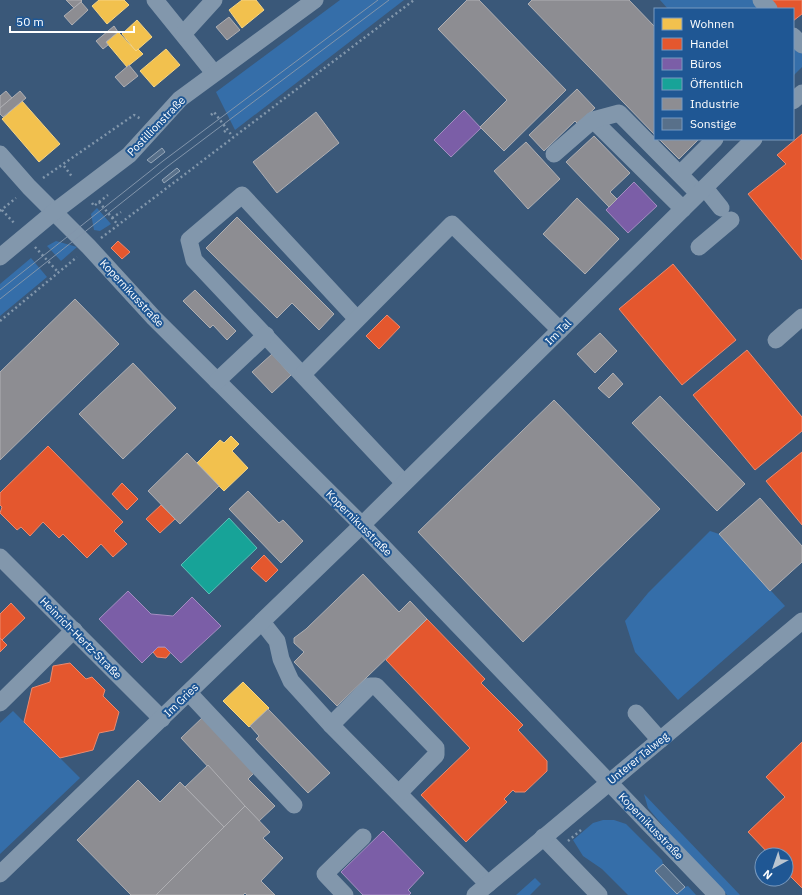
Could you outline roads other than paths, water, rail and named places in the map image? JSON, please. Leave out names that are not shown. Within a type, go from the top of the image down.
[{"type":"street","points":[[155,0],[184,33],[214,73]]},
{"type":"street","points":[[184,33],[214,0]]},
{"type":"street","name":"Postillionstraße","points":[[0,257],[54,212],[129,155],[180,98],[315,0]]},
{"type":"street","points":[[761,0],[768,8]]},
{"type":"street","points":[[794,37],[802,46]]},
{"type":"street","points":[[794,100],[802,93]]},
{"type":"street","points":[[554,154],[593,120],[619,113],[680,174],[702,190],[726,214],[699,247]]},
{"type":"street","points":[[593,120],[682,209]]},
{"type":"street","points":[[680,174],[714,140]]},
{"type":"street","name":"Im Tal","points":[[362,525],[753,140]]},
{"type":"street","name":"Kopernikusstraße","points":[[0,154],[29,187],[89,247],[154,318],[362,525],[717,895]]},
{"type":"street","points":[[358,319],[242,195],[188,240],[194,260],[404,483]]},
{"type":"street","points":[[303,374],[452,224],[560,330]]},
{"type":"street","points":[[776,340],[802,317]]},
{"type":"street","points":[[217,381],[266,335]]},
{"type":"street","name":"Im Gries","points":[[0,874],[362,525]]},
{"type":"street","name":"Heinrich-Hertz-Straße","points":[[0,557],[162,719]]},
{"type":"street","name":"Unterer Talweg","points":[[475,895],[542,837],[802,621]]},
{"type":"street","points":[[262,622],[277,641],[281,658],[290,681],[331,725],[488,884]]},
{"type":"street","points":[[0,703],[74,630]]},
{"type":"street","points":[[331,725],[370,686],[376,686],[436,748],[436,755],[399,793]]},
{"type":"street","points":[[189,693],[294,805]]},
{"type":"street","points":[[636,714],[660,740]]},
{"type":"street","points":[[345,895],[325,874],[363,837]]},
{"type":"street","points":[[542,837],[599,895]]},
{"type":"tram line","points":[[0,290],[163,161],[378,0]]},
{"type":"tram line","points":[[0,299],[168,166],[389,0]]}]
